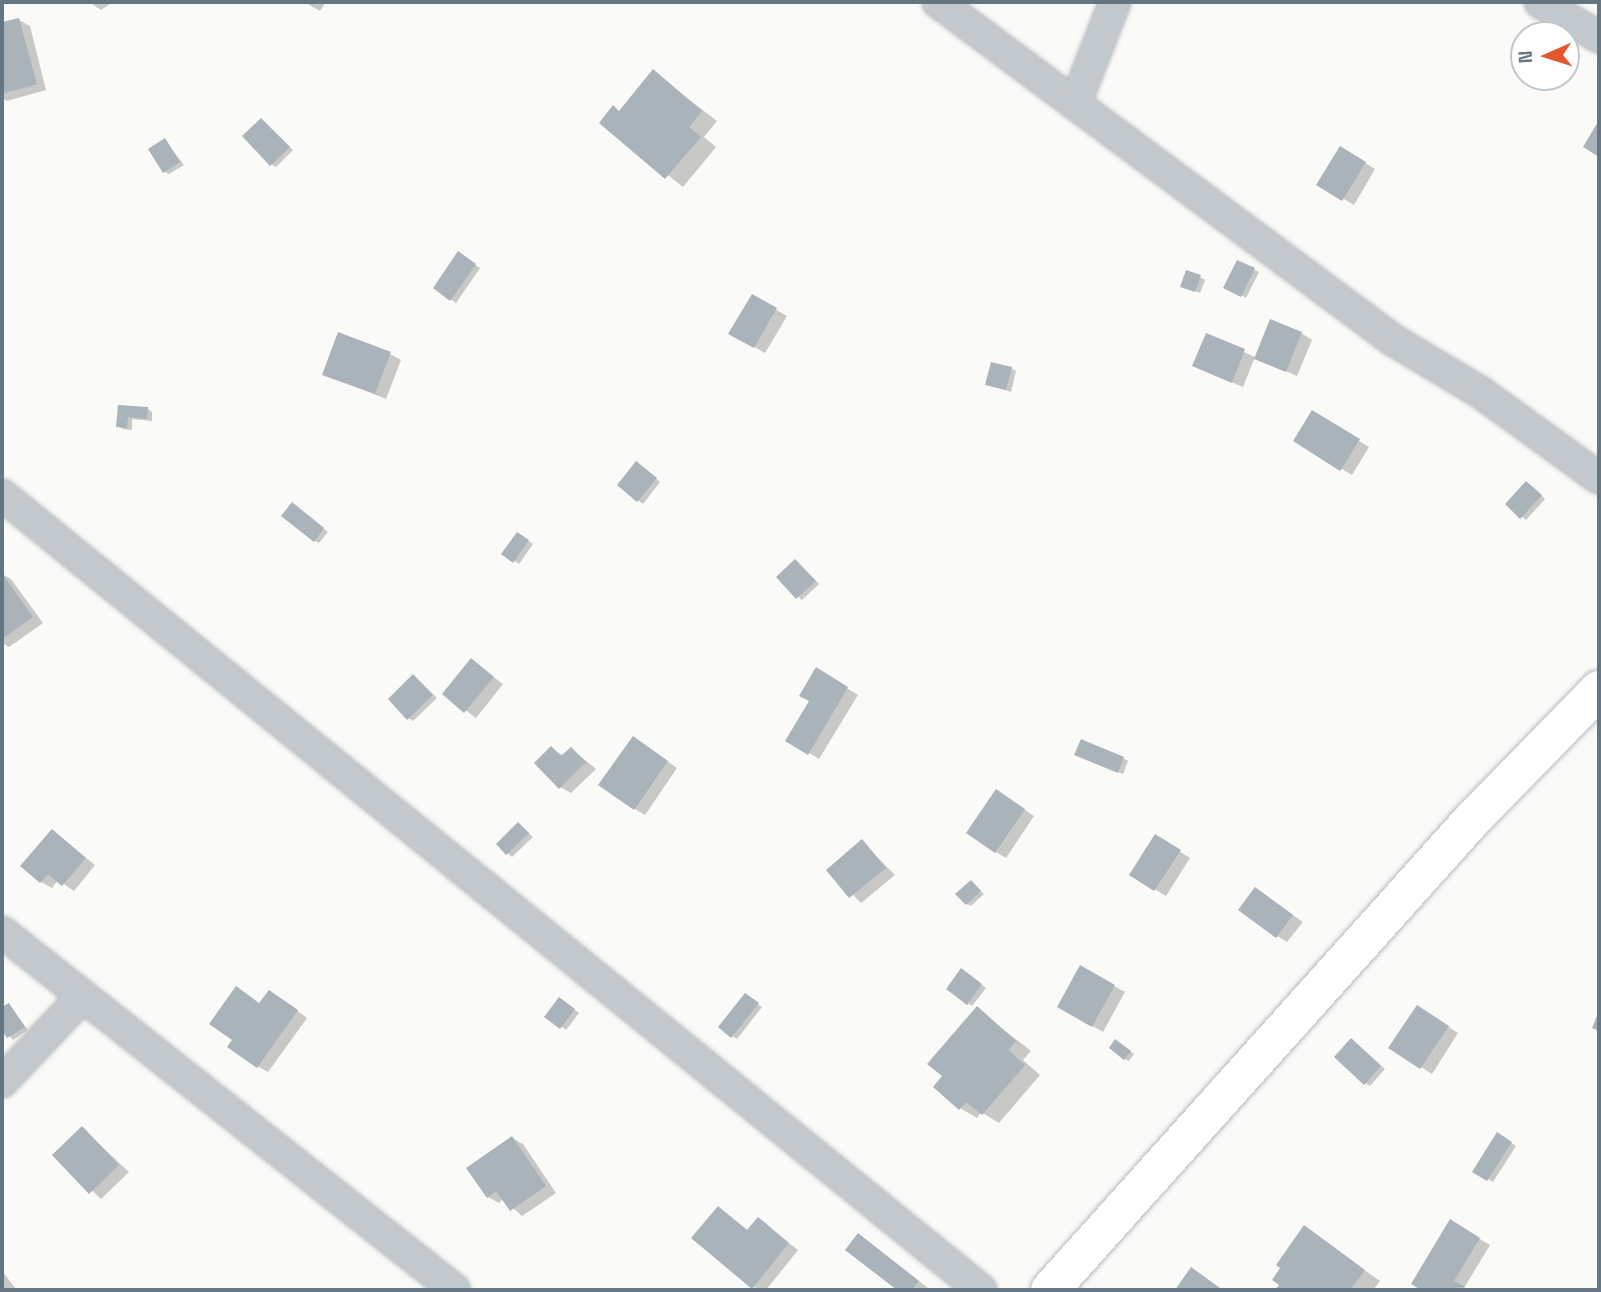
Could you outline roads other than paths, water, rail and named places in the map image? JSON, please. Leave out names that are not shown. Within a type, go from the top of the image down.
[{"type":"street","points":[[938,2],[1393,341],[1480,393],[1599,478]]},
{"type":"street","points":[[1075,104],[1115,2]]},
{"type":"street","points":[[1540,2],[1599,37]]},
{"type":"street","points":[[2,495],[981,1290]]},
{"type":"street","points":[[1050,1290],[1471,821],[1599,690]]},
{"type":"street","points":[[2,932],[455,1290]]},
{"type":"street","points":[[2,1082],[83,996]]}]
